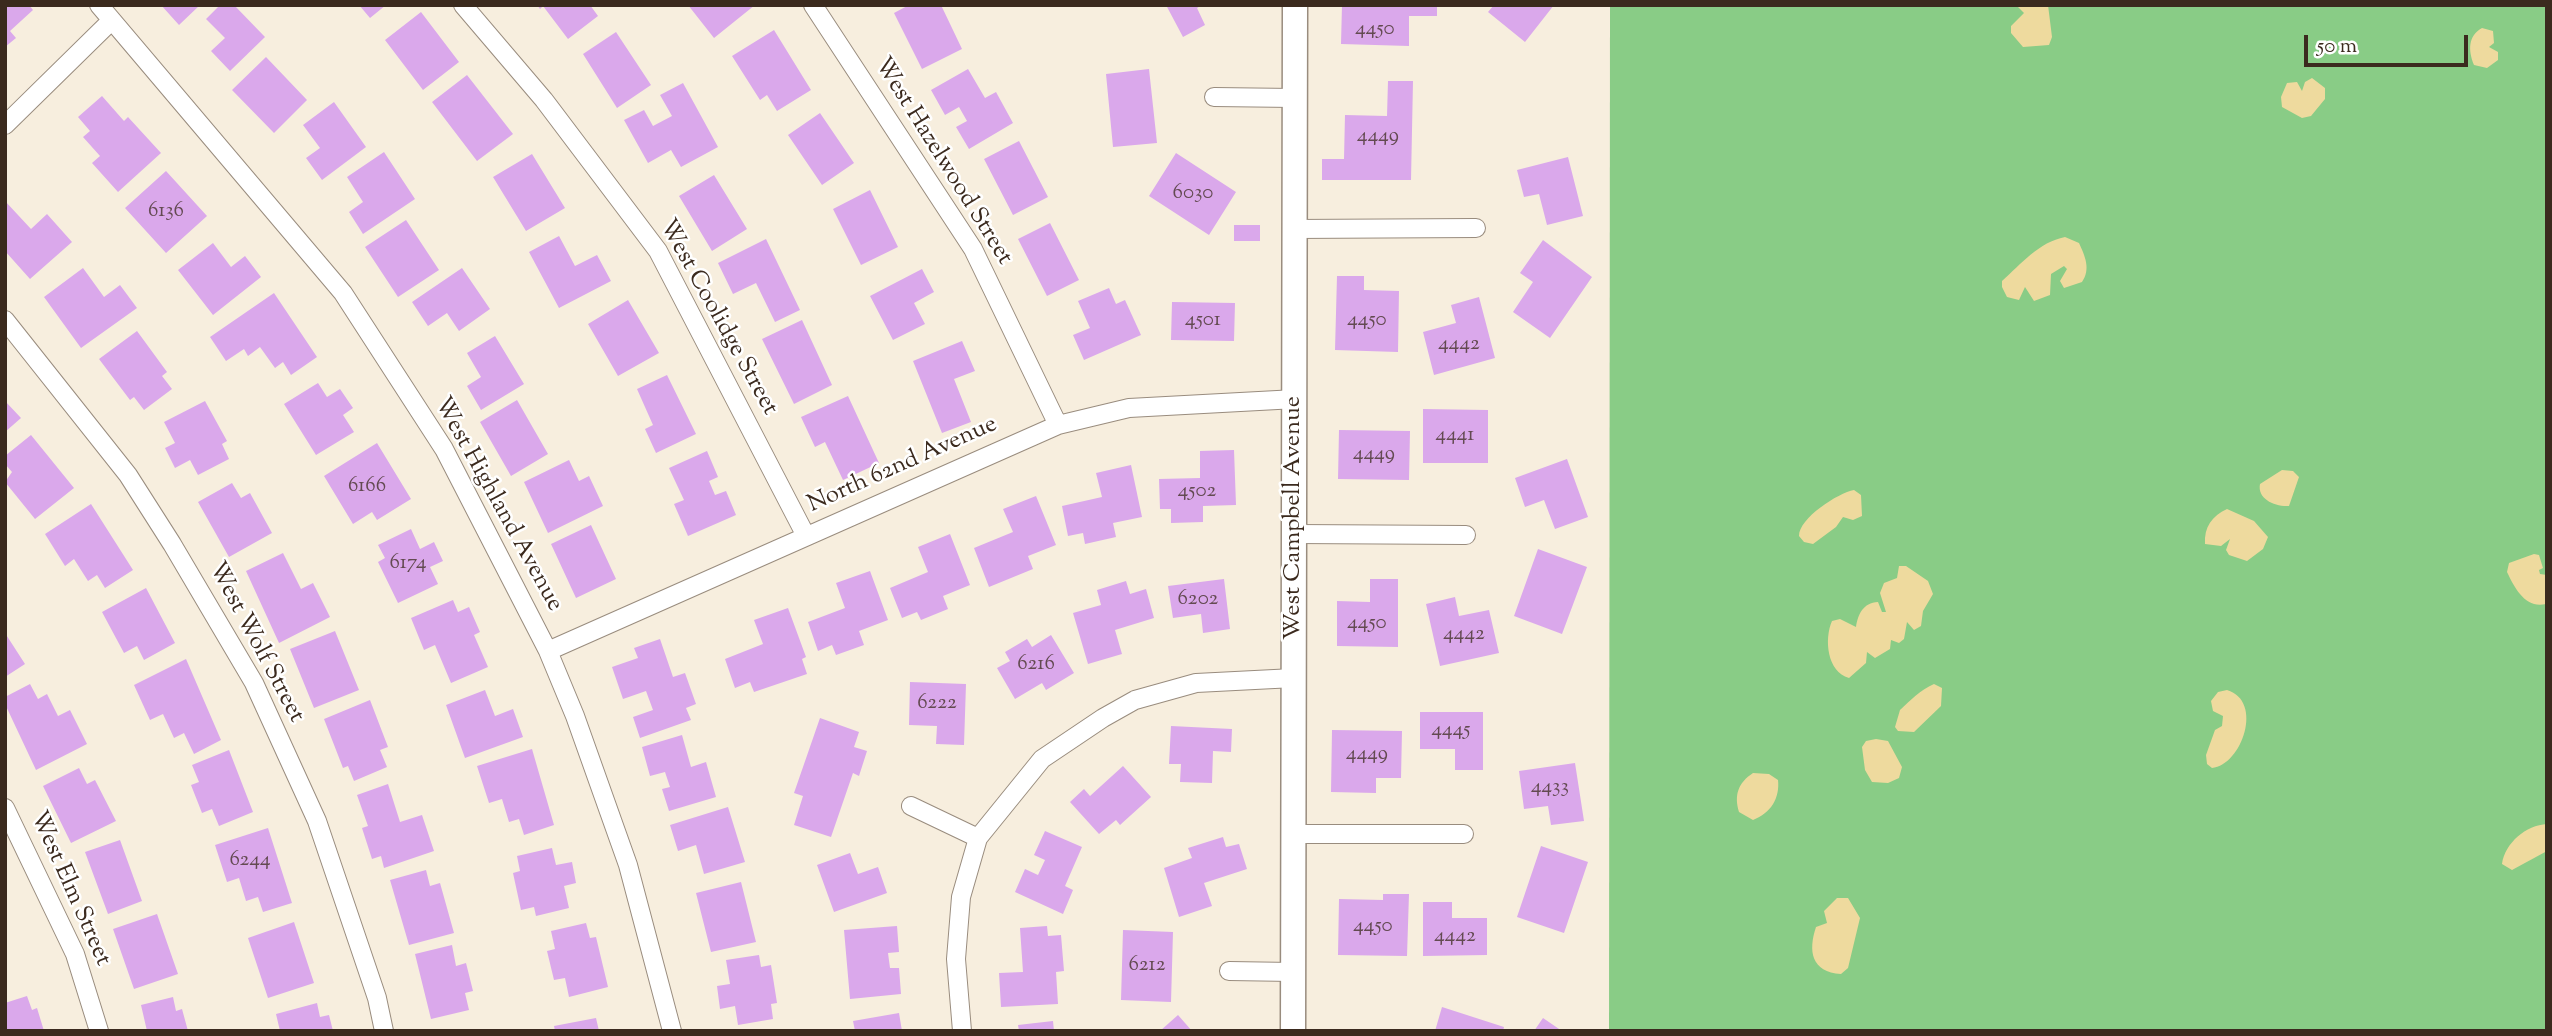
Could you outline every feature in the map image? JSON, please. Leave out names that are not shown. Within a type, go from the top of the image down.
[{"type":"street","name":"West Highland Avenue","points":[[99,5],[343,293],[444,449],[548,651],[628,865],[672,1031]]},
{"type":"street","name":"West Coolidge Street","points":[[463,5],[544,100],[658,251],[806,536]]},
{"type":"street","name":"West Hazelwood Street","points":[[813,5],[973,249],[1058,425]]},
{"type":"street","name":"West Campbell Avenue","points":[[1293,1031],[1295,5]]},
{"type":"street","points":[[5,125],[111,21]]},
{"type":"street","points":[[1214,97],[1294,98]]},
{"type":"street","points":[[1293,229],[1476,228]]},
{"type":"street","name":"West Wolf Street","points":[[5,320],[128,475],[254,683],[317,821],[377,998],[384,1031]]},
{"type":"street","name":"North 62nd Avenue","points":[[548,651],[1058,425],[1129,408],[1296,399]]},
{"type":"street","points":[[1295,534],[1466,535]]},
{"type":"street","points":[[962,1031],[956,958],[961,897],[978,838],[1042,759],[1135,700],[1196,683],[1294,678]]},
{"type":"street","points":[[911,806],[978,838]]},
{"type":"street","name":"West Elm Street","points":[[5,808],[75,954],[99,1031]]},
{"type":"street","points":[[1295,834],[1464,834]]},
{"type":"street","points":[[1228,971],[1293,972]]},
{"type":"green space","points":[[1610,5],[2547,5],[2547,1031],[1609,1031]]},
{"type":"sand","points":[[2016,5],[2048,5],[2052,37],[2049,45],[2023,47],[2011,33],[2011,26],[2024,13]]},
{"type":"sand","points":[[2482,28],[2493,31],[2494,43],[2489,47],[2498,52],[2498,60],[2487,68],[2474,65],[2471,54],[2472,39]]},
{"type":"sand","points":[[2312,78],[2325,88],[2325,99],[2311,116],[2302,118],[2282,107],[2281,97],[2287,83],[2297,82],[2302,91],[2305,82]]},
{"type":"sand","points":[[2065,237],[2079,243],[2083,253],[2087,267],[2082,282],[2064,288],[2060,281],[2067,269],[2064,266],[2051,274],[2050,295],[2034,301],[2025,287],[2019,300],[2007,297],[2002,281],[2039,249]]},
{"type":"sand","points":[[2282,470],[2293,471],[2299,477],[2289,506],[2268,501],[2260,489],[2260,484]]},
{"type":"sand","points":[[1854,490],[1861,495],[1862,516],[1853,520],[1843,517],[1836,527],[1813,544],[1804,542],[1799,536],[1801,529],[1812,514],[1830,501]]},
{"type":"sand","points":[[2227,509],[2254,521],[2268,537],[2263,549],[2247,561],[2229,555],[2226,550],[2230,539],[2221,546],[2205,544],[2210,523]]},
{"type":"sand","points":[[2534,554],[2539,555],[2543,568],[2539,570],[2540,574],[2547,575],[2546,604],[2527,601],[2507,572],[2509,563]]},
{"type":"sand","points":[[1899,566],[1906,566],[1928,581],[1933,594],[1923,611],[1921,626],[1914,630],[1907,622],[1904,639],[1899,643],[1891,640],[1890,649],[1875,658],[1867,652],[1866,663],[1849,678],[1842,675],[1829,654],[1828,637],[1832,621],[1840,619],[1856,627],[1862,610],[1869,604],[1878,602],[1882,612],[1886,612],[1880,593],[1884,583],[1897,578]]},
{"type":"sand","points":[[1934,684],[1942,688],[1941,706],[1914,732],[1898,731],[1895,727],[1900,710],[1920,692]]},
{"type":"sand","points":[[2227,690],[2238,696],[2244,706],[2245,732],[2232,756],[2223,764],[2212,768],[2207,764],[2206,755],[2215,730],[2222,726],[2223,716],[2213,711],[2211,701],[2218,692]]},
{"type":"sand","points":[[1866,741],[1888,741],[1902,767],[1899,778],[1888,783],[1872,782],[1865,770],[1862,747]]},
{"type":"sand","points":[[1753,773],[1769,774],[1778,780],[1778,787],[1773,804],[1753,820],[1739,812],[1737,800],[1738,790]]},
{"type":"sand","points":[[2547,824],[2547,851],[2512,870],[2502,864],[2507,849],[2518,836],[2539,825]]},
{"type":"sand","points":[[1837,898],[1848,898],[1860,918],[1848,968],[1841,974],[1823,969],[1814,959],[1812,952],[1816,927],[1827,923],[1824,911]]},
{"type":"building","points":[[5,5],[29,5],[33,10],[10,31],[16,38],[5,47]]},
{"type":"building","points":[[161,5],[200,5],[179,25]]},
{"type":"building","points":[[220,5],[234,5],[265,37],[230,71],[211,51],[225,38],[206,19]]},
{"type":"building","points":[[359,5],[386,5],[370,18]]},
{"type":"building","points":[[537,5],[590,5],[598,16],[568,39],[543,6],[540,9]]},
{"type":"building","points":[[688,5],[755,5],[714,38]]},
{"type":"building","points":[[909,5],[941,5],[962,49],[922,69],[894,13]]},
{"type":"building","points":[[1166,5],[1202,5],[1197,8],[1205,25],[1183,37]]},
{"type":"building","points":[[1342,5],[1437,5],[1437,16],[1409,16],[1409,46],[1341,44]]},
{"type":"building","points":[[1494,5],[1554,5],[1525,42],[1488,12]]},
{"type":"building","points":[[421,12],[459,62],[423,90],[385,40]]},
{"type":"building","points":[[774,30],[811,90],[777,111],[767,95],[760,100],[732,56]]},
{"type":"building","points":[[616,32],[651,85],[617,108],[583,54]]},
{"type":"building","points":[[266,57],[307,100],[274,133],[232,90]]},
{"type":"building","points":[[968,69],[985,98],[996,92],[1013,123],[969,149],[956,127],[967,121],[959,107],[945,115],[931,90]]},
{"type":"building","points":[[1149,69],[1157,143],[1113,147],[1106,74]]},
{"type":"building","points":[[467,75],[513,134],[477,161],[432,102]]},
{"type":"building","points":[[1388,81],[1413,81],[1411,180],[1322,180],[1322,159],[1344,159],[1345,115],[1387,116]]},
{"type":"building","points":[[683,83],[718,147],[681,167],[671,150],[648,163],[624,120],[644,110],[653,126],[672,116],[660,95]]},
{"type":"building","points":[[102,96],[124,121],[128,117],[161,153],[118,192],[92,163],[100,156],[83,137],[90,131],[78,117]]},
{"type":"building","points":[[334,102],[366,147],[322,180],[306,158],[320,148],[303,125]]},
{"type":"building","points":[[820,113],[854,163],[822,185],[788,135]]},
{"type":"building","points":[[1019,141],[1048,197],[1013,215],[984,159]]},
{"type":"building","points":[[384,152],[415,199],[363,234],[349,212],[363,202],[347,177]]},
{"type":"building","points":[[1176,153],[1236,192],[1209,235],[1149,196]]},
{"type":"building","points":[[532,154],[565,208],[526,231],[493,177]]},
{"type":"building","points":[[1568,157],[1583,216],[1547,225],[1539,194],[1524,197],[1517,170]]},
{"type":"building","points":[[166,171],[207,216],[166,253],[125,208]]},
{"type":"building","points":[[714,175],[747,229],[712,251],[679,196]]},
{"type":"building","points":[[870,190],[898,247],[861,265],[833,209]]},
{"type":"building","points":[[5,201],[31,229],[47,214],[72,242],[30,279],[5,251]]},
{"type":"building","points":[[406,220],[439,270],[398,297],[365,247]]},
{"type":"building","points":[[1050,223],[1079,280],[1047,296],[1018,239]]},
{"type":"building","points":[[1234,225],[1260,225],[1260,241],[1234,241]]},
{"type":"building","points":[[559,236],[575,266],[597,255],[611,281],[559,308],[529,252]]},
{"type":"building","points":[[766,239],[800,310],[775,322],[756,283],[733,294],[718,263]]},
{"type":"building","points":[[1543,240],[1592,277],[1550,338],[1513,312],[1533,282],[1520,273]]},
{"type":"building","points":[[213,243],[231,267],[245,256],[261,277],[213,315],[178,270]]},
{"type":"building","points":[[83,268],[104,297],[120,285],[137,308],[81,348],[44,297]]},
{"type":"building","points":[[462,268],[490,309],[459,331],[447,313],[428,326],[412,302]]},
{"type":"building","points":[[922,269],[934,292],[914,303],[925,324],[893,340],[870,296]]},
{"type":"building","points":[[1337,276],[1364,276],[1364,290],[1399,291],[1398,352],[1335,350]]},
{"type":"building","points":[[1109,288],[1116,304],[1125,300],[1141,335],[1084,360],[1073,335],[1090,328],[1078,301]]},
{"type":"building","points":[[274,293],[317,357],[291,375],[283,362],[275,368],[260,347],[248,356],[244,349],[226,361],[210,337]]},
{"type":"building","points":[[1479,297],[1495,358],[1434,375],[1423,332],[1456,323],[1451,305]]},
{"type":"building","points":[[628,300],[659,353],[618,376],[588,324]]},
{"type":"building","points":[[1172,302],[1235,303],[1234,341],[1171,340]]},
{"type":"building","points":[[802,320],[832,385],[794,404],[762,339]]},
{"type":"building","points":[[137,331],[167,372],[162,376],[172,389],[144,410],[134,397],[130,400],[99,359]]},
{"type":"building","points":[[495,336],[524,384],[481,410],[467,386],[481,377],[467,353]]},
{"type":"building","points":[[962,341],[975,371],[954,379],[971,422],[942,433],[913,361]]},
{"type":"building","points":[[667,375],[696,434],[656,453],[645,429],[653,425],[637,389]]},
{"type":"building","points":[[318,383],[327,397],[340,389],[353,408],[343,415],[354,432],[316,455],[284,404]]},
{"type":"building","points":[[848,396],[879,463],[843,480],[825,442],[815,447],[801,417]]},
{"type":"building","points":[[517,400],[548,454],[511,476],[480,422]]},
{"type":"building","points":[[5,401],[21,418],[5,432]]},
{"type":"building","points":[[205,401],[227,441],[222,444],[229,459],[198,475],[190,460],[175,468],[165,448],[175,443],[164,422]]},
{"type":"building","points":[[1423,409],[1488,410],[1488,463],[1423,463]]},
{"type":"building","points":[[1339,430],[1410,431],[1409,480],[1338,479]]},
{"type":"building","points":[[31,435],[74,488],[35,519],[5,482],[12,472],[5,464],[5,456]]},
{"type":"building","points":[[377,443],[411,499],[377,520],[372,512],[353,524],[324,476]]},
{"type":"building","points":[[1234,450],[1236,505],[1203,506],[1203,522],[1171,523],[1171,509],[1160,509],[1159,479],[1200,478],[1200,451]]},
{"type":"building","points":[[707,451],[718,477],[709,481],[715,495],[726,491],[736,515],[688,536],[674,504],[684,500],[669,468]]},
{"type":"building","points":[[1567,459],[1588,517],[1555,529],[1544,500],[1525,507],[1515,478]]},
{"type":"building","points":[[569,460],[579,481],[589,476],[603,506],[548,533],[524,482]]},
{"type":"building","points":[[1131,465],[1142,517],[1113,523],[1116,537],[1085,544],[1083,533],[1068,536],[1062,506],[1102,497],[1096,473]]},
{"type":"building","points":[[232,483],[241,498],[250,493],[272,533],[229,557],[198,502]]},
{"type":"building","points":[[1036,496],[1056,545],[1028,556],[1033,569],[989,587],[974,548],[1013,532],[1003,509]]},
{"type":"building","points":[[91,504],[133,570],[105,588],[97,575],[88,581],[74,559],[65,566],[45,534]]},
{"type":"building","points":[[591,525],[616,579],[576,598],[551,544]]},
{"type":"building","points":[[411,529],[420,549],[434,542],[443,561],[430,567],[438,584],[398,603],[378,562],[385,558],[378,545]]},
{"type":"building","points":[[950,534],[970,585],[943,596],[948,609],[921,620],[917,612],[902,618],[890,588],[928,572],[918,547]]},
{"type":"building","points":[[1538,549],[1587,567],[1562,634],[1514,616]]},
{"type":"building","points":[[283,553],[301,589],[313,583],[330,617],[279,643],[246,571]]},
{"type":"building","points":[[870,571],[888,620],[859,631],[864,645],[836,655],[832,645],[818,651],[808,622],[845,608],[836,583]]},
{"type":"building","points":[[1224,579],[1230,629],[1203,633],[1201,614],[1173,618],[1168,586]]},
{"type":"building","points":[[1370,579],[1398,579],[1398,647],[1337,646],[1337,601],[1370,602]]},
{"type":"building","points":[[1126,581],[1130,594],[1146,589],[1154,618],[1115,630],[1122,654],[1088,664],[1073,613],[1101,605],[1097,590]]},
{"type":"building","points":[[146,588],[175,643],[144,660],[137,646],[124,653],[102,612]]},
{"type":"building","points":[[1455,597],[1459,616],[1489,610],[1499,653],[1440,666],[1426,604]]},
{"type":"building","points":[[453,600],[458,612],[469,607],[480,632],[474,635],[488,667],[451,683],[435,645],[424,650],[411,618]]},
{"type":"building","points":[[788,608],[806,657],[802,659],[807,674],[754,692],[750,682],[735,688],[725,659],[763,644],[754,620]]},
{"type":"building","points":[[335,631],[359,690],[314,708],[290,649]]},
{"type":"building","points":[[5,633],[25,664],[5,677]]},
{"type":"building","points":[[1051,635],[1074,673],[1046,690],[1042,683],[1015,699],[997,668],[1010,661],[1005,652],[1027,639],[1032,647]]},
{"type":"building","points":[[660,639],[673,677],[685,673],[696,704],[686,708],[691,720],[640,738],[633,717],[653,710],[646,691],[623,699],[612,667],[638,658],[634,648]]},
{"type":"building","points":[[186,659],[221,740],[194,754],[184,733],[174,738],[163,714],[150,720],[134,685]]},
{"type":"building","points":[[910,682],[966,684],[964,745],[936,744],[937,726],[909,725]]},
{"type":"building","points":[[30,684],[38,699],[47,694],[58,716],[70,710],[87,744],[36,770],[5,704],[5,697]]},
{"type":"building","points":[[485,690],[495,716],[513,709],[523,737],[465,758],[446,705]]},
{"type":"building","points":[[370,700],[388,747],[380,750],[387,767],[354,781],[348,766],[343,768],[324,719]]},
{"type":"building","points":[[1420,712],[1483,712],[1483,770],[1455,770],[1455,749],[1420,749]]},
{"type":"building","points":[[820,718],[859,732],[854,747],[867,751],[859,776],[853,773],[831,837],[794,825],[803,796],[794,793]]},
{"type":"building","points":[[1171,726],[1232,729],[1231,752],[1213,751],[1212,783],[1180,782],[1181,764],[1169,764]]},
{"type":"building","points":[[1332,730],[1402,731],[1401,778],[1376,778],[1376,793],[1331,792]]},
{"type":"building","points":[[682,735],[691,767],[706,762],[716,797],[669,811],[662,789],[670,787],[665,772],[650,776],[642,747]]},
{"type":"building","points":[[532,749],[554,825],[524,835],[519,819],[509,822],[502,799],[489,803],[477,766]]},
{"type":"building","points":[[229,750],[253,812],[219,826],[212,809],[202,813],[191,785],[199,782],[192,765]]},
{"type":"building","points":[[1575,763],[1584,821],[1551,825],[1548,806],[1524,809],[1519,771]]},
{"type":"building","points":[[1123,766],[1151,797],[1120,825],[1116,820],[1099,834],[1070,802],[1084,789],[1090,796]]},
{"type":"building","points":[[79,768],[87,784],[95,780],[116,821],[71,843],[43,786]]},
{"type":"building","points":[[388,784],[400,822],[422,815],[434,851],[384,868],[381,856],[372,859],[362,828],[368,826],[357,795]]},
{"type":"building","points":[[728,807],[745,862],[704,874],[696,845],[678,851],[670,825]]},
{"type":"building","points":[[268,828],[292,903],[263,912],[258,897],[246,901],[239,878],[227,882],[215,845]]},
{"type":"building","points":[[1045,831],[1082,847],[1065,886],[1073,890],[1063,914],[1015,892],[1025,869],[1038,875],[1045,860],[1034,855]]},
{"type":"building","points":[[1223,837],[1226,847],[1239,844],[1247,869],[1204,883],[1212,906],[1179,917],[1164,868],[1192,858],[1188,848]]},
{"type":"building","points":[[120,840],[142,901],[108,914],[85,852]]},
{"type":"building","points":[[1541,846],[1588,862],[1564,933],[1517,917]]},
{"type":"building","points":[[552,848],[556,865],[572,862],[576,883],[564,886],[569,908],[536,916],[534,907],[521,910],[513,873],[520,871],[517,856]]},
{"type":"building","points":[[850,853],[858,874],[878,867],[887,893],[834,912],[817,865]]},
{"type":"building","points":[[426,870],[430,886],[440,883],[454,933],[409,945],[390,880]]},
{"type":"building","points":[[741,882],[756,942],[711,952],[696,893]]},
{"type":"building","points":[[1383,894],[1409,894],[1407,956],[1338,955],[1339,899],[1383,900]]},
{"type":"building","points":[[1423,902],[1452,902],[1452,918],[1487,918],[1487,955],[1423,956]]},
{"type":"building","points":[[157,914],[178,974],[134,989],[113,929]]},
{"type":"building","points":[[294,922],[314,983],[268,998],[248,938]]},
{"type":"building","points":[[586,923],[590,938],[596,937],[608,987],[569,997],[565,978],[554,980],[547,951],[555,949],[551,931]]},
{"type":"building","points":[[897,926],[899,952],[888,953],[890,968],[899,968],[901,994],[850,999],[844,930]]},
{"type":"building","points":[[1047,926],[1048,936],[1061,935],[1064,971],[1056,972],[1058,1004],[1001,1007],[999,973],[1023,972],[1020,928]]},
{"type":"building","points":[[1123,930],[1173,932],[1171,1002],[1121,1000]]},
{"type":"building","points":[[452,945],[456,966],[466,963],[473,991],[465,993],[469,1010],[431,1019],[415,954]]},
{"type":"building","points":[[759,955],[761,967],[771,965],[777,1003],[771,1004],[773,1019],[738,1025],[735,1006],[720,1009],[717,986],[730,984],[726,960]]},
{"type":"building","points":[[27,996],[32,1010],[37,1008],[44,1031],[5,1031],[5,1003]]},
{"type":"building","points":[[173,997],[176,1011],[182,1009],[188,1031],[147,1031],[141,1005]]},
{"type":"building","points":[[317,1003],[320,1017],[329,1015],[333,1031],[280,1031],[276,1014]]},
{"type":"building","points":[[1442,1007],[1504,1027],[1503,1031],[1435,1031]]},
{"type":"building","points":[[899,1013],[902,1031],[855,1031],[853,1021]]},
{"type":"building","points":[[1178,1015],[1192,1031],[1160,1031]]},
{"type":"building","points":[[596,1018],[599,1031],[555,1031],[554,1026]]},
{"type":"building","points":[[1543,1018],[1562,1031],[1534,1031]]},
{"type":"building","points":[[1053,1021],[1054,1031],[1019,1031],[1018,1025]]}]
